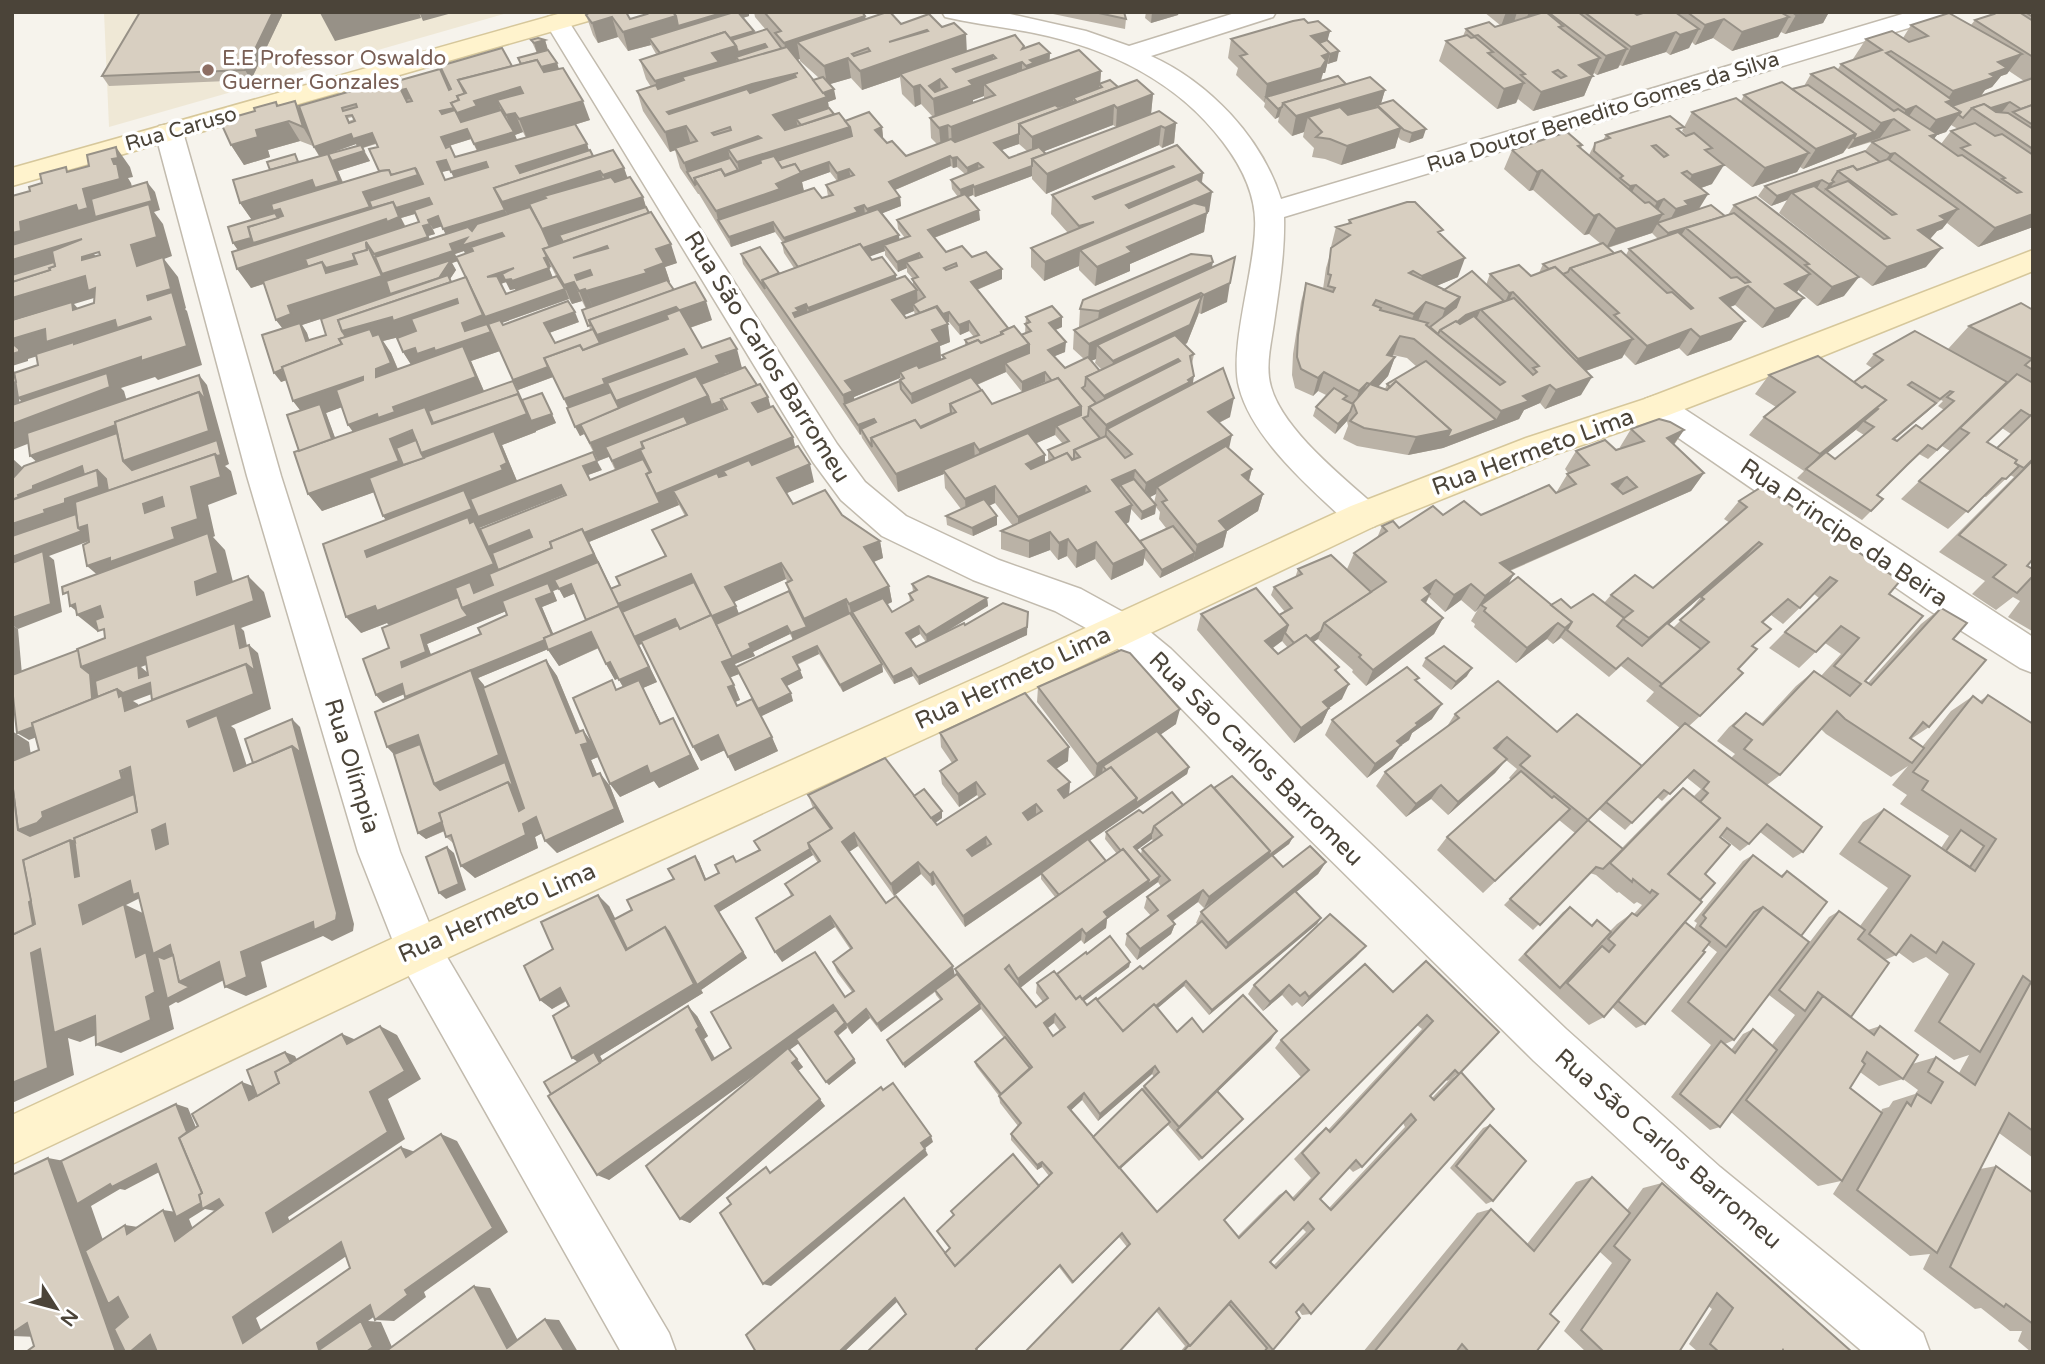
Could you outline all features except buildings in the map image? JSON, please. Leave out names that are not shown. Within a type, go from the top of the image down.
[{"type":"street","name":"Rua Caruso","points":[[12,177],[593,12]]},
{"type":"street","points":[[954,12],[1045,27],[1099,41],[1130,54],[1156,68],[1215,115],[1236,139],[1258,174],[1270,212],[1268,254],[1254,354],[1255,388],[1275,426],[1324,480],[1363,516]]},
{"type":"street","points":[[1130,54],[1264,12]]},
{"type":"street","name":"Rua Doutor Benedito Gomes da Silva","points":[[1270,212],[1936,12]]},
{"type":"street","name":"Rua São Carlos Barromeu","points":[[557,22],[825,453],[853,491],[894,526],[942,551],[1068,600],[1119,628],[1158,660],[1296,799],[1550,1045],[1703,1184],[1904,1352]]},
{"type":"street","name":"Rua Olímpia","points":[[169,132],[264,476],[379,852],[418,949],[650,1352]]},
{"type":"street","name":"Rua Hermeto Lima","points":[[12,1140],[418,949],[1004,684],[1363,516],[1538,447],[1657,407],[2033,260]]},
{"type":"street","name":"Rua Principe da Beira","points":[[1657,407],[1940,598],[2033,657]]},
{"type":"shaded area","name":"E.E Professor Oswaldo Guerner Gonzales","points":[[104,12],[511,12],[109,127]]},
{"type":"place","name":"E.E Professor Oswaldo Guerner Gonzales","points":[[208,70]]}]
